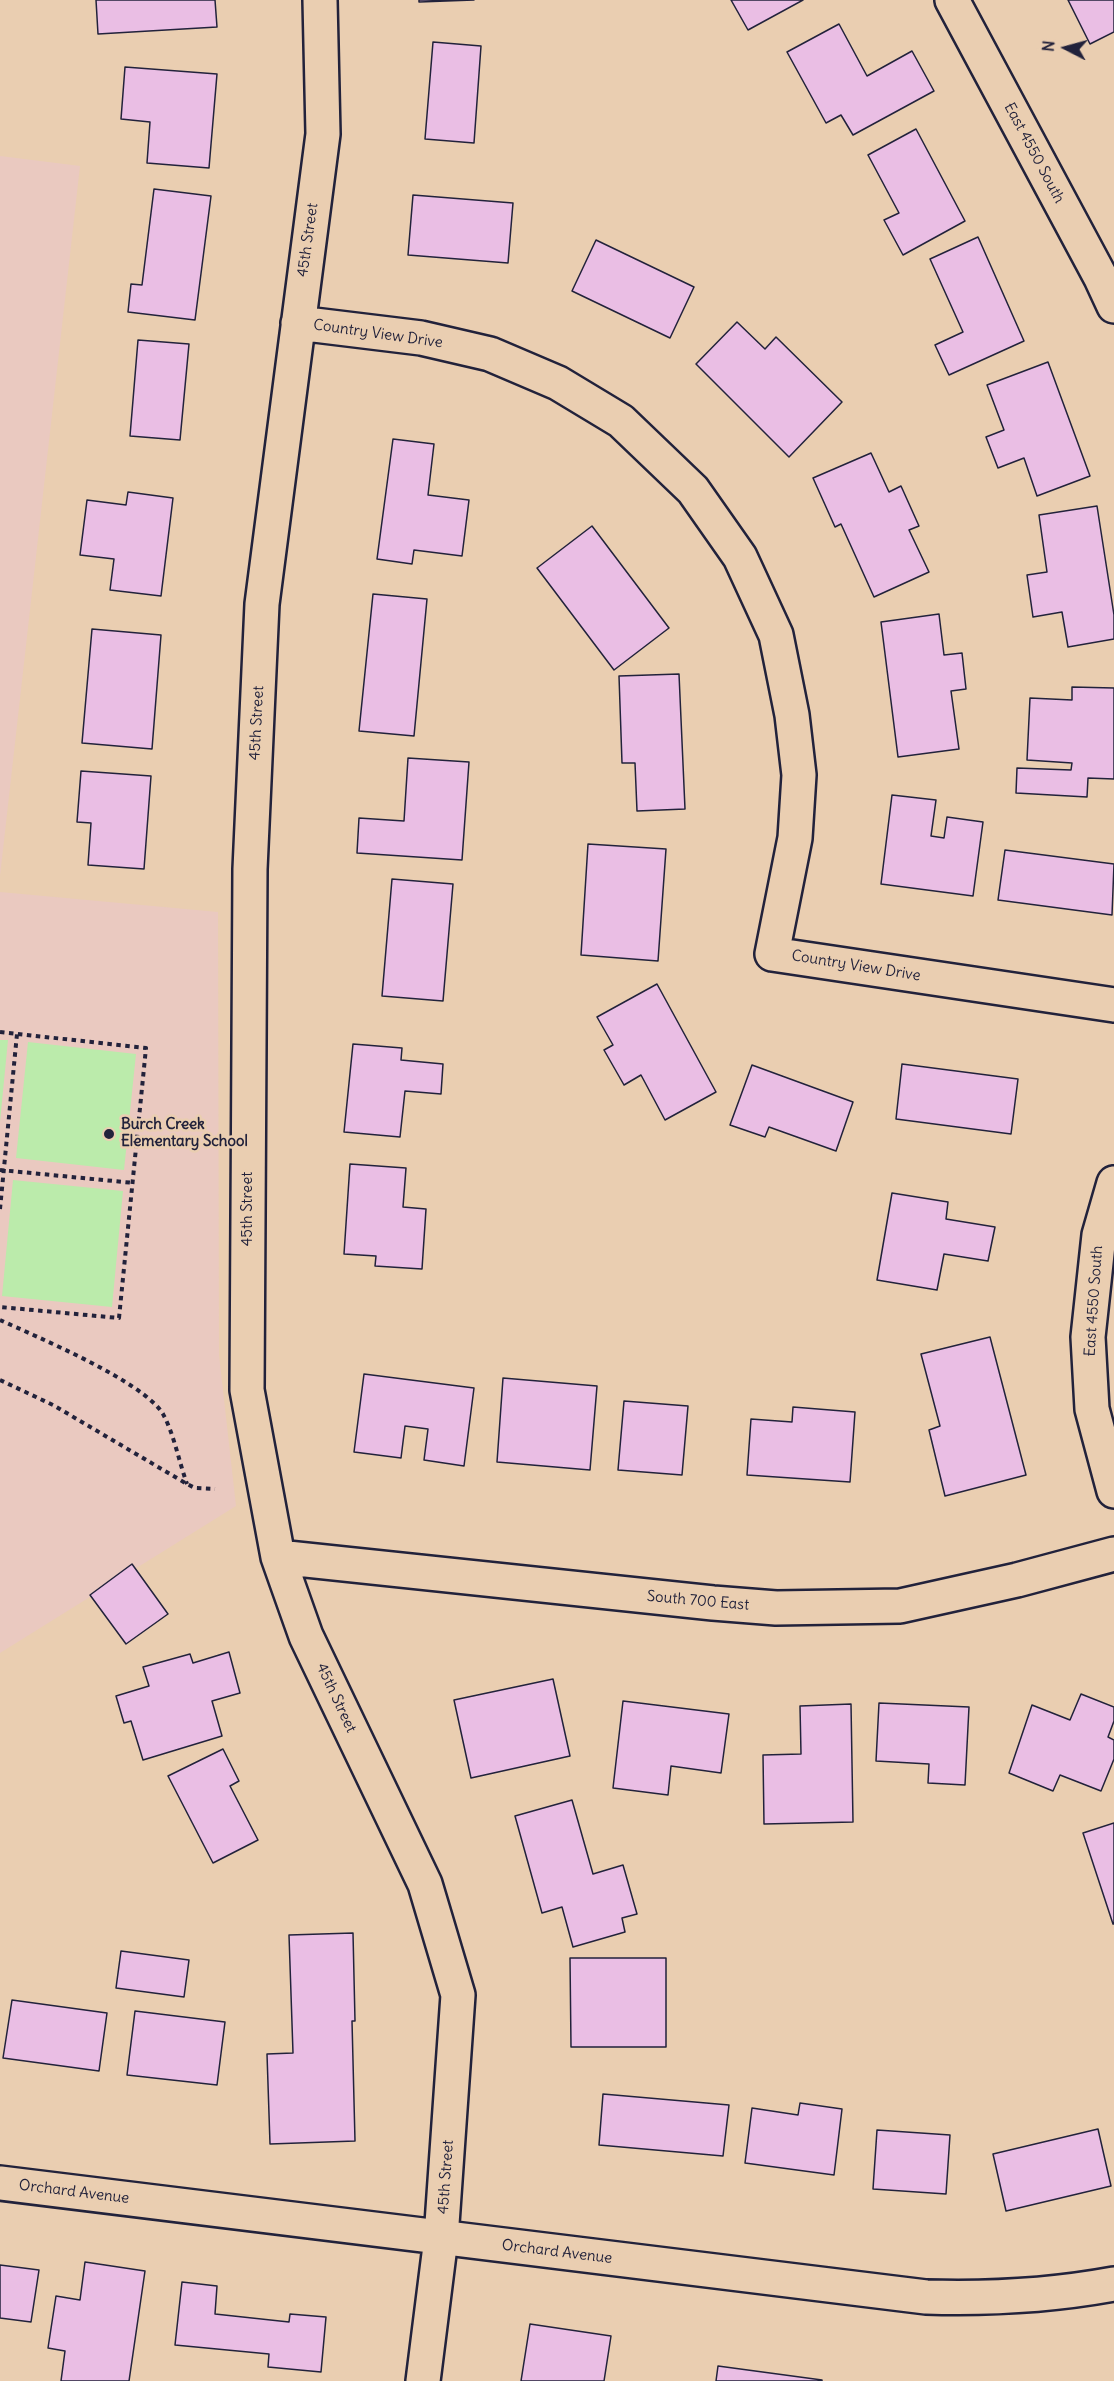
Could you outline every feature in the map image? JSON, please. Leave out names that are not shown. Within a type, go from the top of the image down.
[{"type":"street","name":"45th Street","points":[[320,0],[322,134],[262,604],[250,869],[247,1390],[278,1557],[306,1636],[425,1884],[458,1995],[441,2238],[423,2381]]},
{"type":"street","name":"East 4550 South","points":[[952,0],[1114,306]]},
{"type":"street","name":"Country View Drive","points":[[298,323],[421,338],[490,354],[558,383],[621,421],[693,490],[741,557],[776,635],[792,714],[799,775],[795,838],[772,954],[1114,1005]]},
{"type":"street","name":"East 4550 South","points":[[1114,1183],[1099,1235],[1088,1337],[1092,1408],[1114,1491]]},
{"type":"street","name":"South 700 East","points":[[278,1557],[776,1608],[900,1606],[1017,1580],[1114,1554]]},
{"type":"street","name":"Orchard Avenue","points":[[0,2183],[926,2297],[996,2299],[1063,2294],[1114,2284]]},
{"type":"path","points":[[0,1032],[146,1048],[119,1318],[0,1307]]},
{"type":"path","points":[[0,1209],[17,1034]]},
{"type":"path","points":[[2,1170],[134,1183]]},
{"type":"path","points":[[0,1320],[76,1354],[145,1396],[162,1414],[187,1484]]},
{"type":"path","points":[[0,1380],[53,1405],[187,1484],[195,1488],[215,1489]]},
{"type":"shaded area","points":[[0,156],[80,166],[0,876]]},
{"type":"shaded area","name":"Burch Creek Elementary School","points":[[0,892],[218,912],[219,1355],[236,1506],[0,1653]]},
{"type":"green space","points":[[0,1040],[8,1040],[0,1122]]},
{"type":"green space","points":[[28,1042],[136,1054],[124,1170],[16,1158]]},
{"type":"green space","points":[[13,1180],[123,1191],[112,1307],[2,1296]]},
{"type":"building","points":[[96,0],[215,0],[217,27],[98,34]]},
{"type":"building","points":[[419,0],[474,0],[419,2]]},
{"type":"building","points":[[731,0],[803,0],[748,30]]},
{"type":"building","points":[[1068,0],[1114,0],[1114,32],[1090,44]]},
{"type":"building","points":[[839,24],[867,76],[912,51],[934,91],[853,135],[841,115],[826,123],[787,52]]},
{"type":"building","points":[[433,42],[481,46],[474,143],[425,139]]},
{"type":"building","points":[[125,67],[217,74],[209,168],[147,163],[150,122],[121,119]]},
{"type":"building","points":[[916,129],[965,221],[903,255],[884,220],[899,213],[868,155]]},
{"type":"building","points":[[154,189],[211,196],[195,320],[128,312],[131,284],[142,285]]},
{"type":"building","points":[[413,195],[513,203],[508,263],[408,255]]},
{"type":"building","points":[[978,237],[1024,341],[949,375],[935,345],[963,332],[930,259]]},
{"type":"building","points":[[596,240],[694,287],[670,338],[572,291]]},
{"type":"building","points":[[737,322],[765,349],[776,337],[842,402],[789,457],[696,364]]},
{"type":"building","points":[[138,340],[189,344],[180,440],[130,436]]},
{"type":"building","points":[[1048,362],[1090,476],[1037,496],[1024,458],[998,468],[986,437],[1004,430],[987,385]]},
{"type":"building","points":[[393,439],[434,444],[428,495],[469,500],[462,556],[414,550],[412,564],[377,559]]},
{"type":"building","points":[[871,453],[889,492],[901,486],[919,526],[909,530],[929,572],[874,597],[841,524],[835,527],[813,478]]},
{"type":"building","points":[[128,492],[173,498],[161,596],[110,590],[114,559],[80,555],[87,500],[126,505]]},
{"type":"building","points":[[1097,506],[1114,615],[1114,639],[1068,647],[1062,612],[1033,617],[1027,575],[1047,572],[1039,515]]},
{"type":"building","points":[[592,526],[669,628],[614,670],[537,568]]},
{"type":"building","points":[[373,594],[427,599],[414,736],[359,731]]},
{"type":"building","points":[[939,614],[944,655],[962,653],[966,689],[951,691],[959,749],[898,757],[881,622]]},
{"type":"building","points":[[92,629],[161,635],[152,749],[82,743]]},
{"type":"building","points":[[679,674],[685,809],[637,811],[635,763],[622,763],[619,676]]},
{"type":"building","points":[[1072,687],[1114,688],[1114,779],[1088,778],[1087,797],[1016,793],[1017,768],[1071,770],[1072,763],[1027,760],[1030,698],[1072,700]]},
{"type":"building","points":[[408,758],[469,762],[462,860],[357,853],[359,818],[404,821]]},
{"type":"building","points":[[81,771],[151,776],[144,869],[88,865],[91,823],[77,822]]},
{"type":"building","points":[[892,795],[936,800],[931,836],[944,838],[947,817],[983,822],[973,896],[881,884]]},
{"type":"building","points":[[588,844],[666,849],[658,961],[581,955]]},
{"type":"building","points":[[1005,850],[1114,864],[1112,915],[998,900]]},
{"type":"building","points":[[392,879],[453,884],[443,1001],[382,996]]},
{"type":"building","points":[[657,984],[716,1092],[665,1120],[641,1075],[624,1085],[604,1050],[613,1045],[597,1017]]},
{"type":"building","points":[[353,1044],[402,1048],[401,1060],[443,1064],[441,1094],[405,1091],[400,1137],[344,1132]]},
{"type":"building","points":[[902,1064],[1018,1079],[1011,1134],[896,1119]]},
{"type":"building","points":[[752,1065],[853,1102],[836,1151],[769,1127],[765,1137],[730,1125]]},
{"type":"building","points":[[350,1164],[406,1168],[403,1207],[426,1209],[422,1269],[375,1266],[376,1256],[344,1254]]},
{"type":"building","points":[[892,1193],[948,1202],[946,1219],[995,1227],[988,1261],[944,1254],[937,1290],[877,1280]]},
{"type":"building","points":[[990,1337],[1026,1475],[945,1496],[929,1430],[940,1426],[921,1354]]},
{"type":"building","points":[[364,1374],[474,1388],[464,1466],[424,1460],[428,1429],[405,1426],[401,1458],[354,1452]]},
{"type":"building","points":[[503,1378],[597,1386],[590,1470],[497,1462]]},
{"type":"building","points":[[624,1401],[688,1406],[682,1475],[618,1470]]},
{"type":"building","points":[[793,1407],[855,1412],[850,1482],[747,1475],[751,1419],[792,1422]]},
{"type":"building","points":[[132,1564],[168,1614],[126,1644],[90,1595]]},
{"type":"building","points":[[229,1652],[240,1693],[212,1701],[222,1736],[143,1760],[131,1721],[124,1723],[116,1696],[149,1686],[143,1667],[190,1654],[193,1663]]},
{"type":"building","points":[[553,1679],[570,1756],[471,1778],[454,1700]]},
{"type":"building","points":[[1081,1694],[1114,1707],[1114,1721],[1108,1737],[1114,1740],[1114,1759],[1101,1791],[1060,1775],[1053,1791],[1009,1773],[1032,1705],[1070,1720]]},
{"type":"building","points":[[623,1701],[729,1714],[721,1773],[671,1766],[668,1795],[613,1788]]},
{"type":"building","points":[[879,1703],[969,1707],[965,1785],[928,1783],[929,1764],[876,1761]]},
{"type":"building","points":[[851,1704],[853,1822],[764,1824],[763,1755],[801,1754],[800,1706]]},
{"type":"building","points":[[223,1749],[239,1781],[230,1786],[258,1840],[213,1863],[168,1776]]},
{"type":"building","points":[[572,1800],[593,1874],[623,1865],[637,1914],[622,1918],[625,1932],[573,1947],[562,1907],[542,1913],[515,1816]]},
{"type":"building","points":[[1114,1823],[1114,1924],[1113,1924],[1083,1833]]},
{"type":"building","points":[[353,1933],[355,2021],[352,2021],[355,2141],[270,2144],[267,2054],[293,2053],[289,1935]]},
{"type":"building","points":[[121,1951],[189,1960],[184,1997],[116,1988]]},
{"type":"building","points":[[570,1958],[666,1958],[666,2047],[571,2047]]},
{"type":"building","points":[[12,2000],[107,2013],[99,2071],[3,2058]]},
{"type":"building","points":[[135,2011],[225,2022],[217,2085],[127,2075]]},
{"type":"building","points":[[603,2094],[729,2105],[723,2156],[599,2145]]},
{"type":"building","points":[[800,2103],[842,2109],[834,2175],[745,2163],[752,2108],[798,2115]]},
{"type":"building","points":[[1098,2129],[1111,2186],[1006,2211],[993,2154]]},
{"type":"building","points":[[877,2130],[950,2135],[946,2194],[873,2189]]},
{"type":"building","points":[[85,2262],[145,2271],[129,2381],[61,2381],[65,2351],[48,2348],[56,2296],[80,2300]]},
{"type":"building","points":[[0,2265],[39,2270],[31,2322],[0,2318]]},
{"type":"building","points":[[182,2282],[217,2286],[215,2314],[289,2322],[290,2314],[326,2317],[321,2372],[268,2367],[269,2354],[175,2345]]},
{"type":"building","points":[[530,2324],[611,2336],[604,2381],[521,2381]]},
{"type":"building","points":[[718,2366],[822,2380],[822,2381],[716,2381]]},
{"type":"place","name":"Burch Creek Elementary School","points":[[109,1134]]}]
